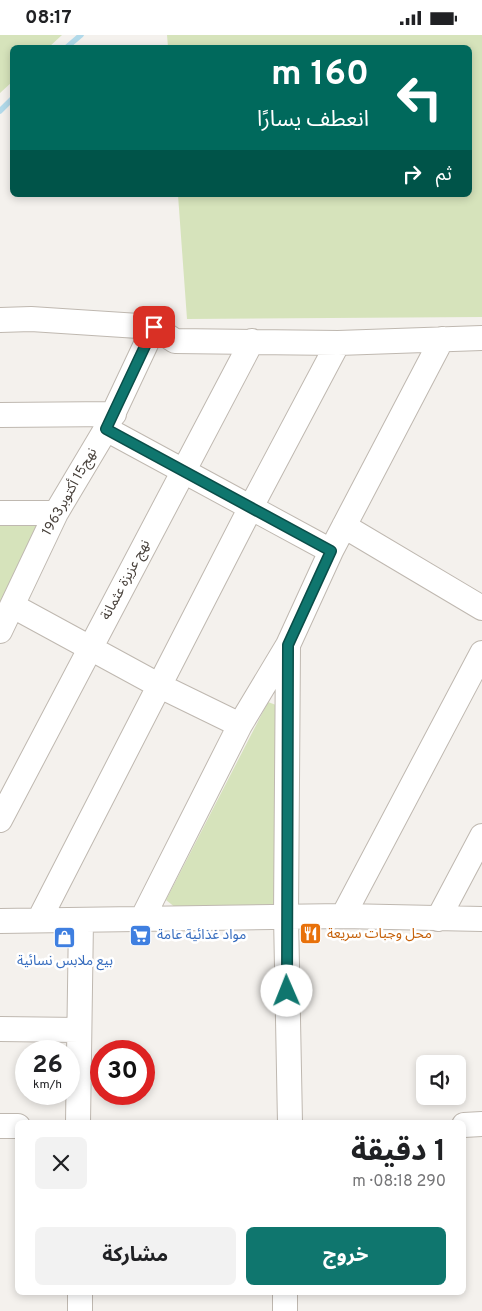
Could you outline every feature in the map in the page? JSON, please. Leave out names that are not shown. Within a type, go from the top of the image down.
[{"type":"street","points":[[0,319],[31,319],[154,327],[176,341],[338,343],[482,338]]},
{"type":"street","name":"نهج15 أكتوبر1963","points":[[0,631],[56,513],[110,422],[154,327]]},
{"type":"street","points":[[142,919],[240,725],[288,645],[344,525],[442,339]]},
{"type":"street","name":"نهج عزيزة عثمانة","points":[[0,819],[252,341]]},
{"type":"street","points":[[39,920],[250,509],[338,343]]},
{"type":"street","points":[[0,415],[110,422],[183,472],[331,551]]},
{"type":"street","points":[[0,513],[56,513]]},
{"type":"street","points":[[344,525],[482,607]]},
{"type":"street","points":[[13,606],[160,686],[240,725]]},
{"type":"street","points":[[288,645],[286,916],[290,1120]]},
{"type":"street","points":[[343,916],[482,653]]},
{"type":"street","points":[[438,919],[482,836]]},
{"type":"street","points":[[0,921],[286,916],[482,919]]},
{"type":"street","points":[[78,1120],[81,920]]},
{"type":"street","points":[[0,1029],[79,1029]]},
{"type":"street","points":[[466,1125],[482,1125]]},
{"type":"street","points":[[0,1126],[15,1126]]},
{"type":"street","points":[[80,1295],[80,1311]]},
{"type":"street","points":[[285,1295],[285,1311]]},
{"type":"green space","points":[[0,35],[62,35],[51,45],[10,45],[10,84],[0,93]]},
{"type":"green space","points":[[167,35],[482,35],[482,317],[187,319],[178,197],[472,197],[472,45],[168,45]]},
{"type":"green space","points":[[34,523],[41,534],[0,604],[0,524]]},
{"type":"green space","points":[[268,702],[276,705],[277,906],[176,908],[166,900]]},
{"type":"waterway","points":[[69,45],[81,35]]},
{"type":"waterway","points":[[0,111],[10,101]]},
{"type":"place","name":"محل وجبات سريعة","points":[[311,934]]},
{"type":"place","name":"مواد غذائية عامة","points":[[141,935]]},
{"type":"place","name":"بيع ملابس نسائية","points":[[65,938]]},
{"type":"route","points":[[154,327],[106,429],[233,500],[331,551],[288,645],[287,991]]}]
